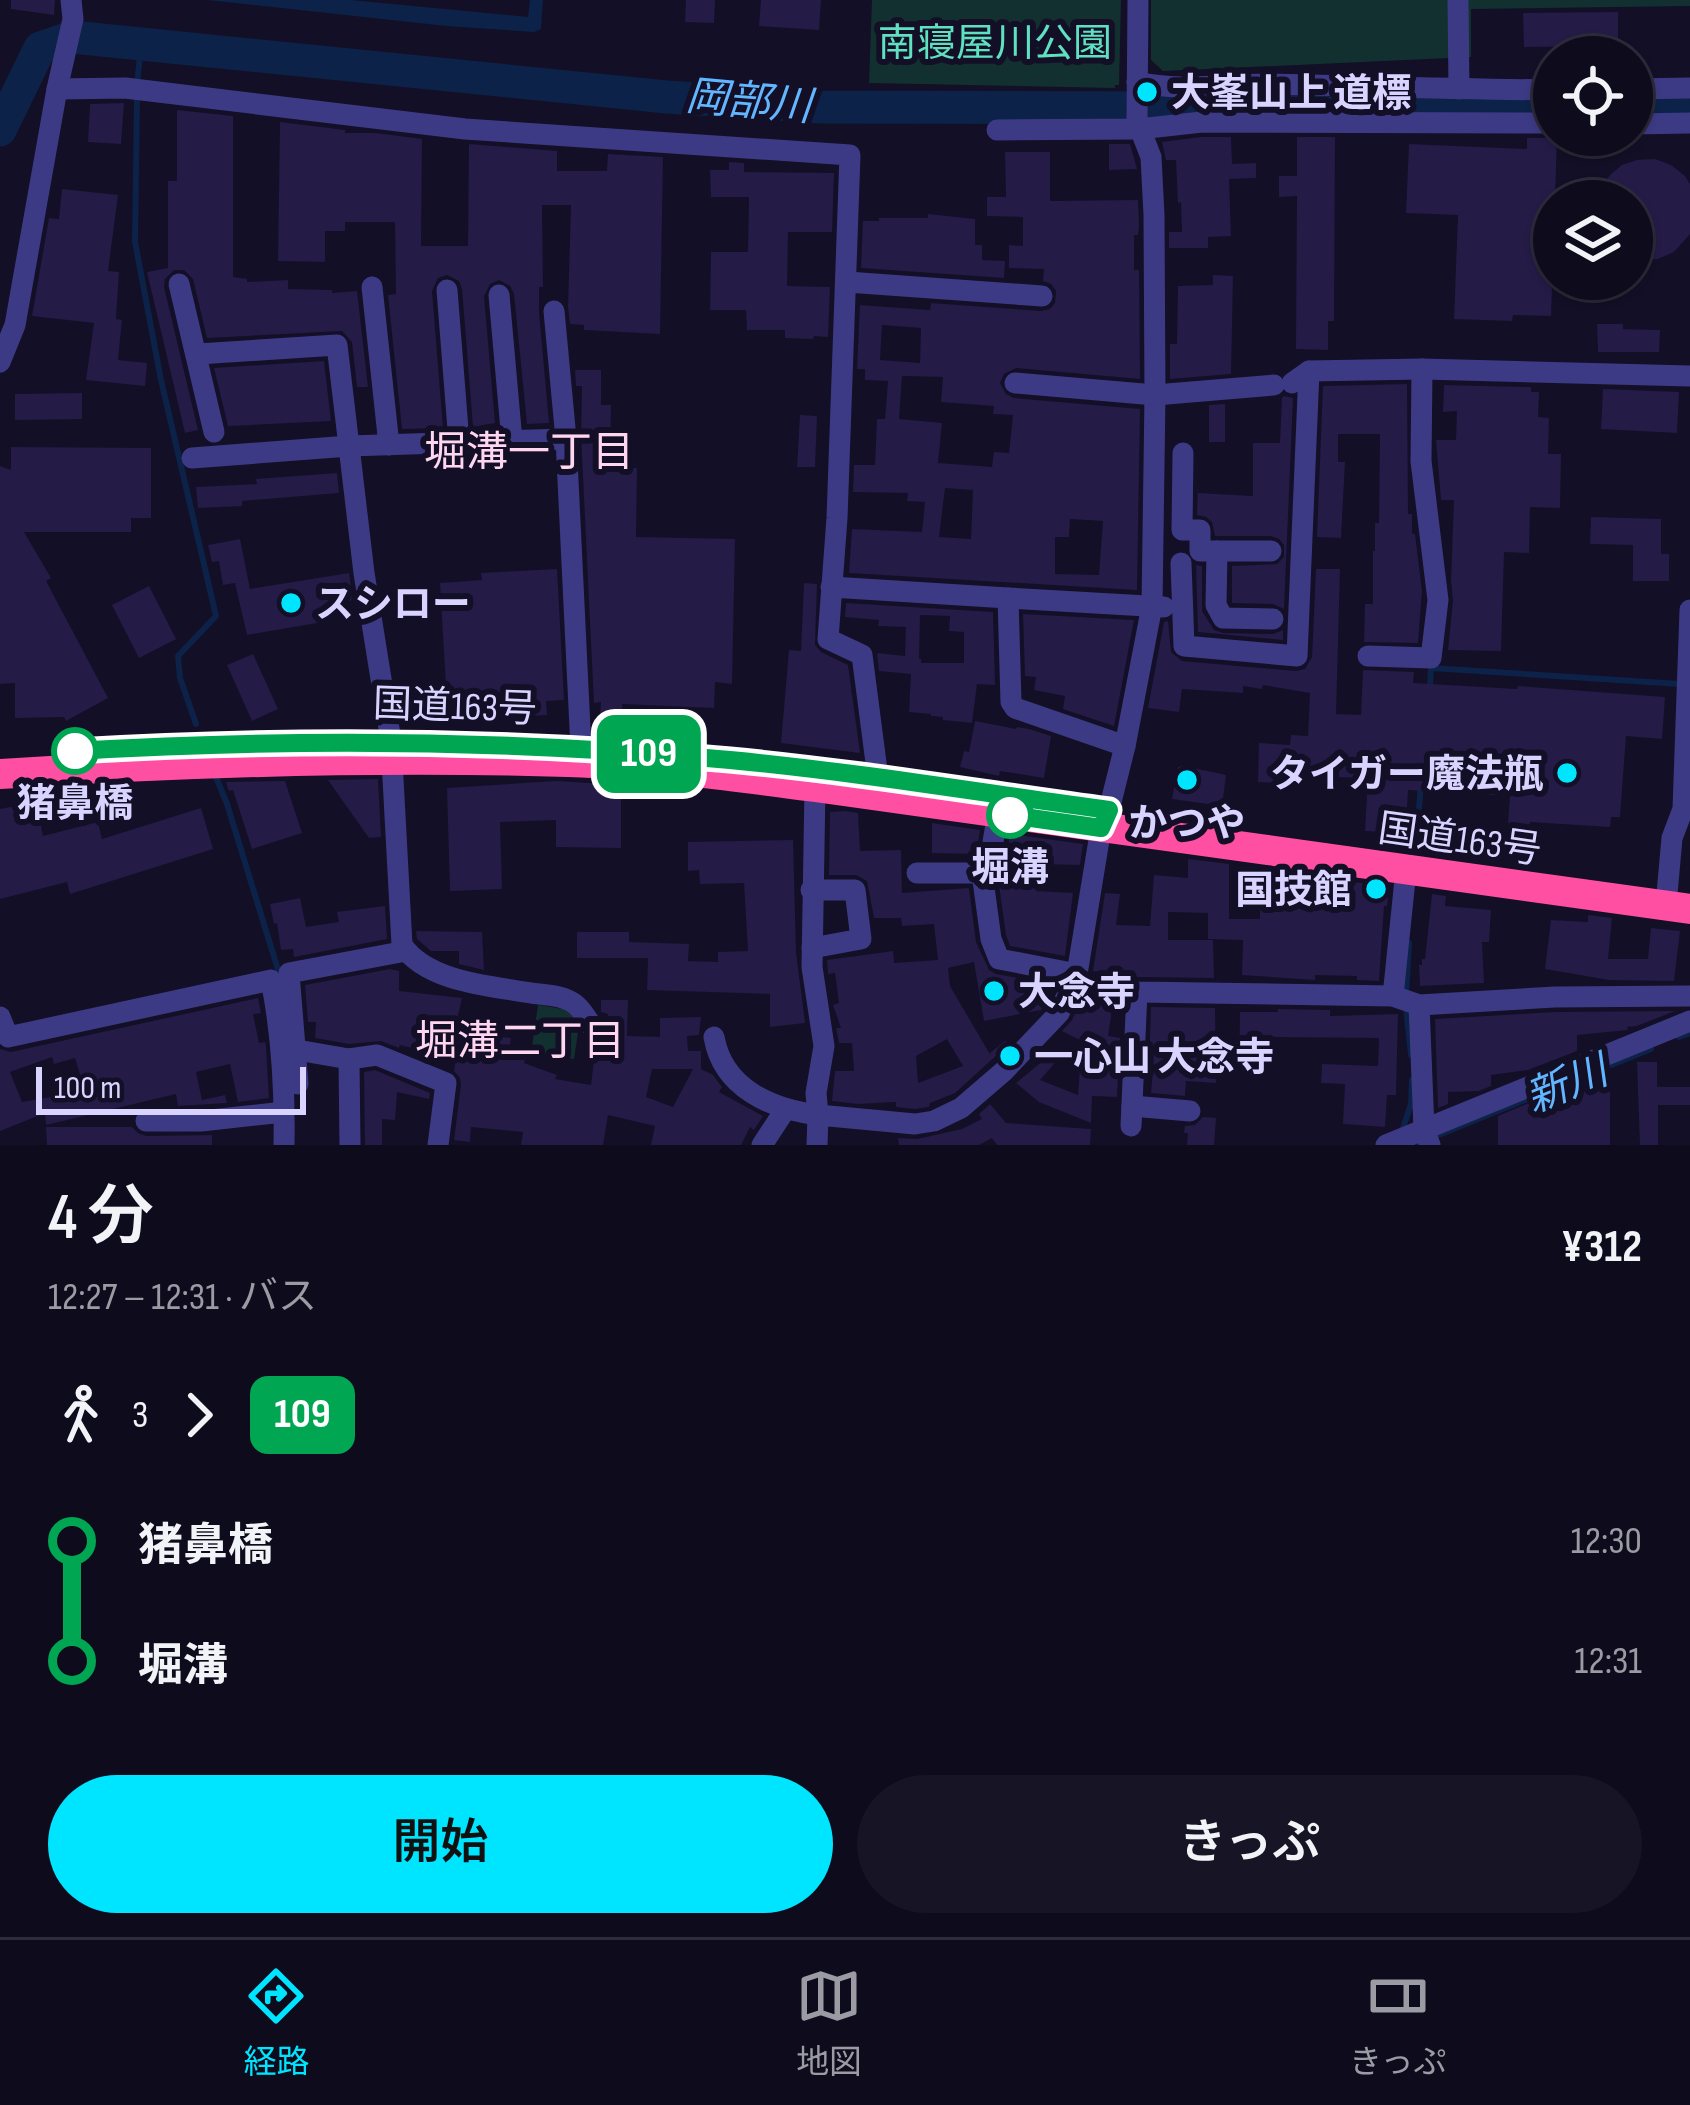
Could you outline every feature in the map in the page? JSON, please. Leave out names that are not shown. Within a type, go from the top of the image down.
[{"type":"highway","name":"国道163号","points":[[0,755],[151,746],[392,751],[581,748],[729,760],[878,778],[1406,870],[1678,898]]},
{"type":"highway","name":"国道163号","points":[[0,774],[392,751],[573,763],[726,776],[998,813],[1105,819],[1678,898]]},
{"type":"street","points":[[0,362],[15,325],[72,27],[71,0]]},
{"type":"street","points":[[714,1037],[716,1054],[735,1081],[785,1110],[916,1135],[961,1108],[1004,1071],[1059,1013],[1075,979],[1152,606],[1151,157],[1138,125],[1138,0]]},
{"type":"street","points":[[1459,0],[1459,89]]},
{"type":"street","points":[[1137,89],[1259,84],[1533,89]]},
{"type":"street","points":[[1653,89],[1690,88]]},
{"type":"street","points":[[57,89],[136,89],[465,129],[850,155],[828,639],[862,655],[878,778]]},
{"type":"street","points":[[997,130],[1202,122],[1533,123]]},
{"type":"street","points":[[1653,124],[1690,123]]},
{"type":"street","points":[[847,281],[1042,296]]},
{"type":"street","points":[[179,284],[214,432]]},
{"type":"street","points":[[372,287],[389,445]]},
{"type":"street","points":[[447,290],[459,442]]},
{"type":"street","points":[[499,295],[512,441]]},
{"type":"street","points":[[554,311],[566,440],[581,748]]},
{"type":"street","points":[[198,354],[337,345],[364,573],[392,751],[402,945],[412,960],[442,973],[564,998],[579,1007],[592,1028]]},
{"type":"street","points":[[1015,383],[1155,395],[1422,369],[1690,376]]},
{"type":"street","points":[[1368,656],[1432,658],[1438,600],[1421,461],[1422,369]]},
{"type":"street","points":[[1181,563],[1184,646],[1297,656],[1292,380]]},
{"type":"street","points":[[192,458],[349,446],[566,440]]},
{"type":"street","points":[[1182,530],[1183,453]]},
{"type":"street","points":[[1153,530],[1200,530],[1200,551],[1271,551]]},
{"type":"street","points":[[1217,551],[1216,605],[1223,618],[1273,619]]},
{"type":"street","points":[[831,587],[1183,608]]},
{"type":"street","points":[[1008,598],[1011,702],[1015,708],[1125,746]]},
{"type":"street","points":[[1678,898],[1672,838],[1683,809],[1690,610]]},
{"type":"street","points":[[815,787],[812,967],[824,1046],[816,1093],[817,1145]]},
{"type":"street","points":[[998,813],[989,865],[982,874],[987,922],[999,959],[1138,992],[1393,996],[1419,1005],[1690,996]]},
{"type":"street","points":[[1393,996],[1406,870]]},
{"type":"street","points":[[916,874],[982,874]]},
{"type":"street","points":[[811,890],[855,890],[861,939],[812,948]]},
{"type":"street","points":[[296,1145],[297,1050],[289,973],[406,951]]},
{"type":"street","points":[[0,1017],[8,1037],[271,980],[279,1018],[284,1145]]},
{"type":"street","points":[[1138,992],[1132,1116],[1190,1111]]},
{"type":"street","points":[[1419,1005],[1427,1137]]},
{"type":"street","points":[[1386,1145],[1427,1137],[1690,1021]]},
{"type":"street","points":[[297,1050],[349,1059],[377,1055],[446,1083],[438,1145]]},
{"type":"street","points":[[349,1059],[350,1145]]},
{"type":"street","points":[[762,1145],[785,1110]]},
{"type":"street","points":[[146,1121],[284,1112]]},
{"type":"green space","name":"南寝屋川公園","points":[[872,0],[1121,0],[1119,85],[869,83]]},
{"type":"green space","points":[[1151,0],[1690,0],[1690,6],[1471,9],[1471,57],[1163,71],[1151,60]]},
{"type":"green space","points":[[538,1005],[570,1010],[580,1019],[574,1059],[531,1053]]},
{"type":"water","points":[[207,0],[351,0],[528,17],[530,0],[543,0],[541,29],[534,32]]},
{"type":"building","points":[[11,0],[55,0],[54,15],[11,9]]},
{"type":"building","points":[[686,0],[715,0],[714,23],[685,22]]},
{"type":"building","points":[[761,0],[821,0],[819,30],[759,26]]},
{"type":"building","points":[[1618,12],[1618,36],[1533,36],[1533,47],[1524,47],[1523,13]]},
{"type":"building","points":[[124,103],[121,144],[88,142],[90,104]]},
{"type":"building","points":[[177,110],[233,116],[233,277],[247,282],[288,280],[288,289],[357,291],[368,387],[357,387],[352,342],[342,331],[207,338],[193,279],[184,270],[174,270],[164,287],[198,430],[185,433],[147,272],[168,268],[168,181],[177,181]]},
{"type":"building","points":[[280,122],[422,139],[421,246],[468,246],[469,144],[557,151],[557,171],[607,171],[608,154],[663,157],[660,334],[584,330],[584,325],[570,324],[571,205],[542,205],[539,312],[549,423],[527,424],[514,294],[499,280],[490,284],[484,296],[495,423],[473,427],[462,289],[459,281],[447,275],[438,278],[432,291],[443,428],[402,429],[388,295],[396,294],[395,222],[345,222],[345,231],[325,231],[325,262],[278,261]]},
{"type":"building","points":[[1231,137],[1232,164],[1256,163],[1256,178],[1229,179],[1231,236],[1208,237],[1208,248],[1169,248],[1169,232],[1182,232],[1181,202],[1176,160],[1166,160],[1162,142]]},
{"type":"building","points":[[1297,137],[1335,137],[1334,321],[1328,321],[1328,350],[1296,349],[1297,196],[1279,197],[1279,176],[1297,176]]},
{"type":"building","points":[[1527,138],[1533,138],[1533,156],[1556,156],[1556,180],[1533,180],[1533,300],[1552,300],[1551,316],[1513,315],[1512,321],[1454,319],[1458,215],[1406,213],[1409,144],[1527,149]]},
{"type":"building","points":[[1109,144],[1130,144],[1137,169],[1109,170]]},
{"type":"building","points":[[1005,152],[1050,152],[1050,201],[1138,200],[1134,270],[1139,270],[1140,379],[1016,368],[1004,374],[1000,383],[1014,398],[1140,409],[1137,590],[849,573],[852,529],[922,532],[925,502],[907,501],[908,493],[853,492],[854,465],[875,465],[877,419],[885,419],[888,381],[865,380],[865,369],[857,369],[860,305],[1050,309],[1056,291],[1043,281],[1044,269],[1009,268],[1009,245],[1023,246],[1023,217],[987,216],[987,197],[1006,197]],"holes":[[[882,325],[921,328],[920,363],[880,360]],[[902,376],[943,377],[941,402],[994,406],[993,414],[1013,415],[1009,453],[994,452],[992,467],[938,463],[942,423],[899,419]],[[945,488],[973,490],[971,539],[939,537]],[[1070,519],[1103,521],[1099,575],[1055,574],[1055,537],[1069,537]]]},
{"type":"building","points":[[1655,159],[1671,165],[1690,184],[1690,234],[1674,252],[1658,259],[1653,259],[1653,180],[1607,180],[1622,165]]},
{"type":"building","points":[[729,162],[744,163],[744,172],[834,173],[832,232],[788,232],[787,286],[830,287],[828,337],[785,338],[785,330],[747,330],[746,310],[710,310],[711,252],[748,252],[749,197],[711,197],[710,170],[729,170]]},
{"type":"building","points":[[62,189],[118,195],[108,271],[119,272],[118,360],[147,363],[145,386],[86,380],[94,323],[32,316],[49,218],[59,219]]},
{"type":"building","points":[[928,214],[975,219],[975,245],[982,245],[982,260],[1005,261],[1004,278],[861,268],[863,221],[928,218]]},
{"type":"building","points":[[1213,275],[1233,276],[1231,374],[1170,379],[1170,344],[1177,344],[1178,286],[1213,285]]},
{"type":"building","points":[[1597,324],[1660,330],[1659,352],[1598,352]]},
{"type":"building","points":[[324,361],[331,421],[228,426],[214,368]]},
{"type":"building","points":[[575,370],[601,370],[601,405],[611,405],[610,468],[637,468],[636,537],[735,539],[732,684],[715,682],[714,708],[622,704],[623,719],[600,718],[601,702],[594,703],[582,386],[576,386]]},
{"type":"building","points":[[1407,384],[1408,514],[1412,514],[1422,591],[1418,643],[1364,642],[1365,604],[1373,604],[1380,434],[1338,434],[1338,462],[1345,462],[1341,538],[1317,537],[1323,386]]},
{"type":"building","points":[[1444,385],[1531,387],[1531,392],[1539,392],[1538,417],[1549,418],[1548,454],[1561,454],[1560,508],[1530,507],[1529,553],[1504,552],[1501,651],[1448,650],[1454,500],[1441,500],[1436,440],[1456,440],[1457,411],[1443,412]]},
{"type":"building","points":[[1603,389],[1679,392],[1677,433],[1601,429]]},
{"type":"building","points":[[82,393],[82,419],[15,420],[15,394]]},
{"type":"building","points":[[1284,396],[1293,398],[1284,609],[1273,604],[1232,603],[1232,566],[1277,564],[1284,557],[1284,545],[1271,536],[1215,536],[1212,522],[1197,515],[1198,481],[1198,493],[1253,496],[1253,443],[1280,443]]},
{"type":"building","points":[[1225,404],[1225,442],[1209,442],[1209,405]]},
{"type":"building","points":[[800,415],[817,416],[815,467],[797,467]]},
{"type":"building","points":[[11,447],[151,448],[151,518],[131,518],[131,532],[24,532],[108,698],[66,721],[64,717],[15,718],[15,683],[0,684],[0,466],[11,470]]},
{"type":"building","points":[[337,473],[339,493],[198,508],[196,487]]},
{"type":"building","points":[[1591,517],[1661,519],[1661,554],[1669,554],[1669,581],[1633,581],[1633,545],[1590,544]]},
{"type":"building","name":"スシロー","points":[[240,539],[250,589],[349,573],[353,600],[327,607],[329,621],[247,635],[235,583],[223,585],[219,561],[212,562],[208,545]]},
{"type":"building","points":[[1196,565],[1202,566],[1202,611],[1214,630],[1273,634],[1283,630],[1283,640],[1198,632]]},
{"type":"building","points":[[557,569],[564,700],[546,701],[547,715],[448,720],[440,583],[482,580],[481,573]]},
{"type":"building","points":[[1316,569],[1340,569],[1336,714],[1361,715],[1363,670],[1414,672],[1413,683],[1665,697],[1662,739],[1626,736],[1620,817],[1611,817],[1610,827],[1530,822],[1528,852],[1506,851],[1510,796],[1408,790],[1404,833],[1365,831],[1368,778],[1296,776],[1296,784],[1258,782],[1259,743],[1290,745],[1291,735],[1308,736],[1310,693],[1263,685],[1262,689],[1243,686],[1243,693],[1182,689],[1179,712],[1148,708],[1164,622],[1168,621],[1171,652],[1182,661],[1305,669],[1312,657]]},
{"type":"building","points":[[804,583],[817,584],[815,645],[848,665],[860,753],[781,743],[789,650],[801,651]]},
{"type":"building","points":[[149,586],[176,639],[139,658],[112,605]]},
{"type":"building","points":[[846,603],[993,612],[995,685],[977,684],[972,723],[909,712],[911,674],[879,671],[877,653],[905,656],[906,627],[845,617]],"holes":[[[920,615],[950,616],[949,631],[964,632],[964,663],[921,663]]]},
{"type":"building","points":[[1023,614],[1134,620],[1114,726],[1063,709],[1065,696],[1034,690],[1036,677],[1025,676]]},
{"type":"building","points":[[253,654],[278,709],[252,721],[227,665]]},
{"type":"building","points":[[975,721],[1051,736],[1044,778],[1000,771],[999,776],[960,767],[964,751],[969,752]]},
{"type":"building","points":[[1178,767],[1226,775],[1222,806],[1172,799]]},
{"type":"building","points":[[378,779],[381,837],[369,838],[328,780]]},
{"type":"building","points":[[285,781],[302,833],[252,849],[233,790],[229,791],[226,782]]},
{"type":"building","points":[[556,781],[621,785],[621,848],[556,847],[556,820],[500,822],[502,889],[450,891],[447,788]]},
{"type":"building","points":[[36,802],[43,836],[98,822],[102,839],[201,808],[213,849],[70,894],[67,882],[0,899],[0,809]]},
{"type":"building","points":[[830,812],[858,813],[860,851],[901,850],[902,893],[969,888],[976,942],[989,970],[1055,985],[1040,1010],[984,1021],[974,962],[948,968],[950,986],[991,1056],[1005,1041],[1009,1044],[955,1093],[929,1107],[832,1101],[835,1071],[854,1071],[852,1043],[839,1043],[836,1028],[841,1028],[833,1005],[839,1003],[835,973],[828,974],[827,960],[893,951],[894,963],[938,960],[934,924],[902,926],[901,918],[874,918],[867,881],[856,875],[829,875]],"holes":[[[947,1039],[963,1066],[918,1083],[916,1056]]]},
{"type":"building","points":[[932,823],[980,830],[976,854],[932,853]]},
{"type":"building","points":[[1010,834],[1083,844],[1080,865],[1038,864],[1036,891],[1073,893],[1065,956],[1010,946],[998,878],[1003,869],[1032,864],[1028,855],[1006,855]]},
{"type":"building","points":[[793,840],[796,952],[805,1023],[770,1027],[770,994],[647,990],[648,958],[577,958],[577,932],[629,932],[629,942],[689,944],[688,961],[718,962],[718,952],[748,951],[744,883],[700,884],[699,870],[688,871],[688,842]]},
{"type":"building","points":[[1188,859],[1229,864],[1229,919],[1260,919],[1260,872],[1389,887],[1379,981],[1357,980],[1357,976],[1315,975],[1315,980],[1242,975],[1243,940],[1208,939],[1208,913],[1168,912],[1168,940],[1213,940],[1214,978],[1093,971],[1105,893],[1120,894],[1116,925],[1150,926],[1154,875],[1188,878]]},
{"type":"building","points":[[1432,894],[1446,896],[1445,906],[1491,910],[1489,942],[1482,942],[1484,983],[1420,986],[1419,965],[1425,959]]},
{"type":"building","points":[[300,898],[306,927],[339,922],[337,912],[385,906],[387,939],[294,957],[293,949],[281,950],[270,904]]},
{"type":"building","points":[[1588,915],[1612,918],[1608,959],[1648,959],[1651,928],[1680,931],[1674,981],[1609,980],[1545,969],[1551,920],[1588,922]]},
{"type":"building","points":[[416,931],[482,932],[484,970],[459,964],[459,951],[431,951],[417,939]]},
{"type":"building","points":[[399,971],[399,991],[462,998],[454,1033],[511,1038],[508,1058],[525,1059],[524,1063],[557,1075],[555,1079],[591,1085],[596,1045],[608,1046],[608,1014],[601,1012],[601,1000],[628,1000],[627,1036],[660,1037],[660,1018],[701,1017],[699,1035],[687,1036],[688,1051],[701,1051],[701,1069],[713,1075],[722,1087],[719,1092],[763,1116],[754,1130],[750,1127],[741,1145],[651,1145],[655,1126],[608,1115],[603,1145],[521,1145],[523,1132],[471,1127],[470,1142],[454,1140],[461,1085],[454,1071],[456,1059],[381,1041],[349,1044],[315,1038],[316,1022],[308,1022],[305,985]],"holes":[[[652,1069],[693,1069],[673,1107],[646,1097]]]},
{"type":"building","points":[[258,998],[261,1013],[253,1014],[259,1043],[265,1042],[266,1047],[269,1098],[238,1102],[230,1064],[196,1072],[202,1100],[225,1095],[227,1103],[178,1106],[176,1094],[46,1125],[45,1113],[0,1131],[0,1049],[11,1052]],"holes":[[[52,1057],[54,1064],[75,1058],[85,1091],[22,1102],[10,1072]]]},
{"type":"building","points":[[1081,1000],[1113,1004],[1108,1036],[1120,1038],[1117,1097],[1092,1096],[1091,1123],[1039,1102],[1016,1083],[1055,1051],[1060,1057],[1040,1080],[1078,1095],[1082,1041],[1062,1031]]},
{"type":"building","points":[[1151,1007],[1215,1008],[1216,1083],[1186,1081],[1185,1096],[1151,1093]]},
{"type":"building","points":[[1330,1010],[1330,1016],[1398,1014],[1396,1095],[1387,1095],[1385,1127],[1343,1124],[1345,1084],[1321,1083],[1322,1064],[1378,1066],[1379,1038],[1272,1037],[1270,1071],[1239,1070],[1240,1012]]},
{"type":"building","points":[[1675,1011],[1628,1030],[1577,1035],[1577,1051],[1528,1070],[1491,1075],[1491,1086],[1479,1091],[1448,1092],[1448,1104],[1438,1108],[1435,1019]]},
{"type":"building","points":[[1637,1062],[1657,1062],[1657,1087],[1690,1087],[1690,1105],[1658,1105],[1658,1145],[1640,1145]]},
{"type":"building","points":[[375,1070],[430,1093],[429,1099],[397,1092],[395,1120],[382,1119],[382,1145],[365,1145],[364,1072]]},
{"type":"building","points":[[1584,1081],[1610,1081],[1610,1145],[1498,1145],[1498,1116],[1529,1103],[1529,1111],[1563,1111],[1563,1089]]},
{"type":"building","points":[[990,1104],[1006,1123],[1091,1129],[1090,1145],[997,1145],[992,1138],[979,1145],[899,1145],[898,1138],[917,1139],[962,1129],[982,1119],[979,1114]]},
{"type":"building","points":[[1203,1117],[1216,1118],[1214,1145],[1187,1145],[1185,1126]]},
{"type":"building","points":[[46,1127],[132,1127],[146,1136],[212,1135],[212,1145],[47,1145]]},
{"type":"waterway","name":"岡部川","points":[[0,130],[40,48],[72,37],[667,97],[820,107],[1533,109]]},
{"type":"waterway","points":[[137,84],[141,46]]},
{"type":"waterway","points":[[137,98],[135,242],[161,380],[216,616],[178,656],[180,678],[196,724]]},
{"type":"waterway","name":"岡部川","points":[[1653,110],[1690,111]]},
{"type":"waterway","points":[[1430,687],[1431,668],[1680,684]]},
{"type":"waterway","points":[[216,777],[279,973]]},
{"type":"waterway","points":[[1417,833],[1421,784]]},
{"type":"waterway","points":[[1406,995],[1409,943]]},
{"type":"waterway","points":[[1406,1008],[1411,1055]]},
{"type":"waterway","name":"新川","points":[[1679,1037],[1690,1033]]},
{"type":"waterway","name":"新川","points":[[1414,1145],[1651,1049]]},
{"type":"waterway","points":[[1402,1131],[1411,1104],[1412,1080]]},
{"type":"bus line","name":"109","points":[[75,751],[416,741],[573,748],[819,770],[1109,810],[1101,828],[1010,815]]},
{"type":"place","name":"大峯山上 道標","points":[[1147,92]]},
{"type":"place","name":"スシロー","points":[[291,603]]},
{"type":"place","name":"猪鼻橋","points":[[75,751]]},
{"type":"place","name":"タイガー魔法瓶","points":[[1567,773]]},
{"type":"place","name":"かつや","points":[[1187,780]]},
{"type":"place","name":"堀溝","points":[[1010,815]]},
{"type":"place","name":"国技館","points":[[1376,889]]},
{"type":"place","name":"大念寺","points":[[994,991]]},
{"type":"place","name":"一心山 大念寺","points":[[1010,1056]]},
{"type":"district","name":"堀溝一丁目","points":[[529,451]]},
{"type":"district","name":"堀溝二丁目","points":[[520,1040]]}]
